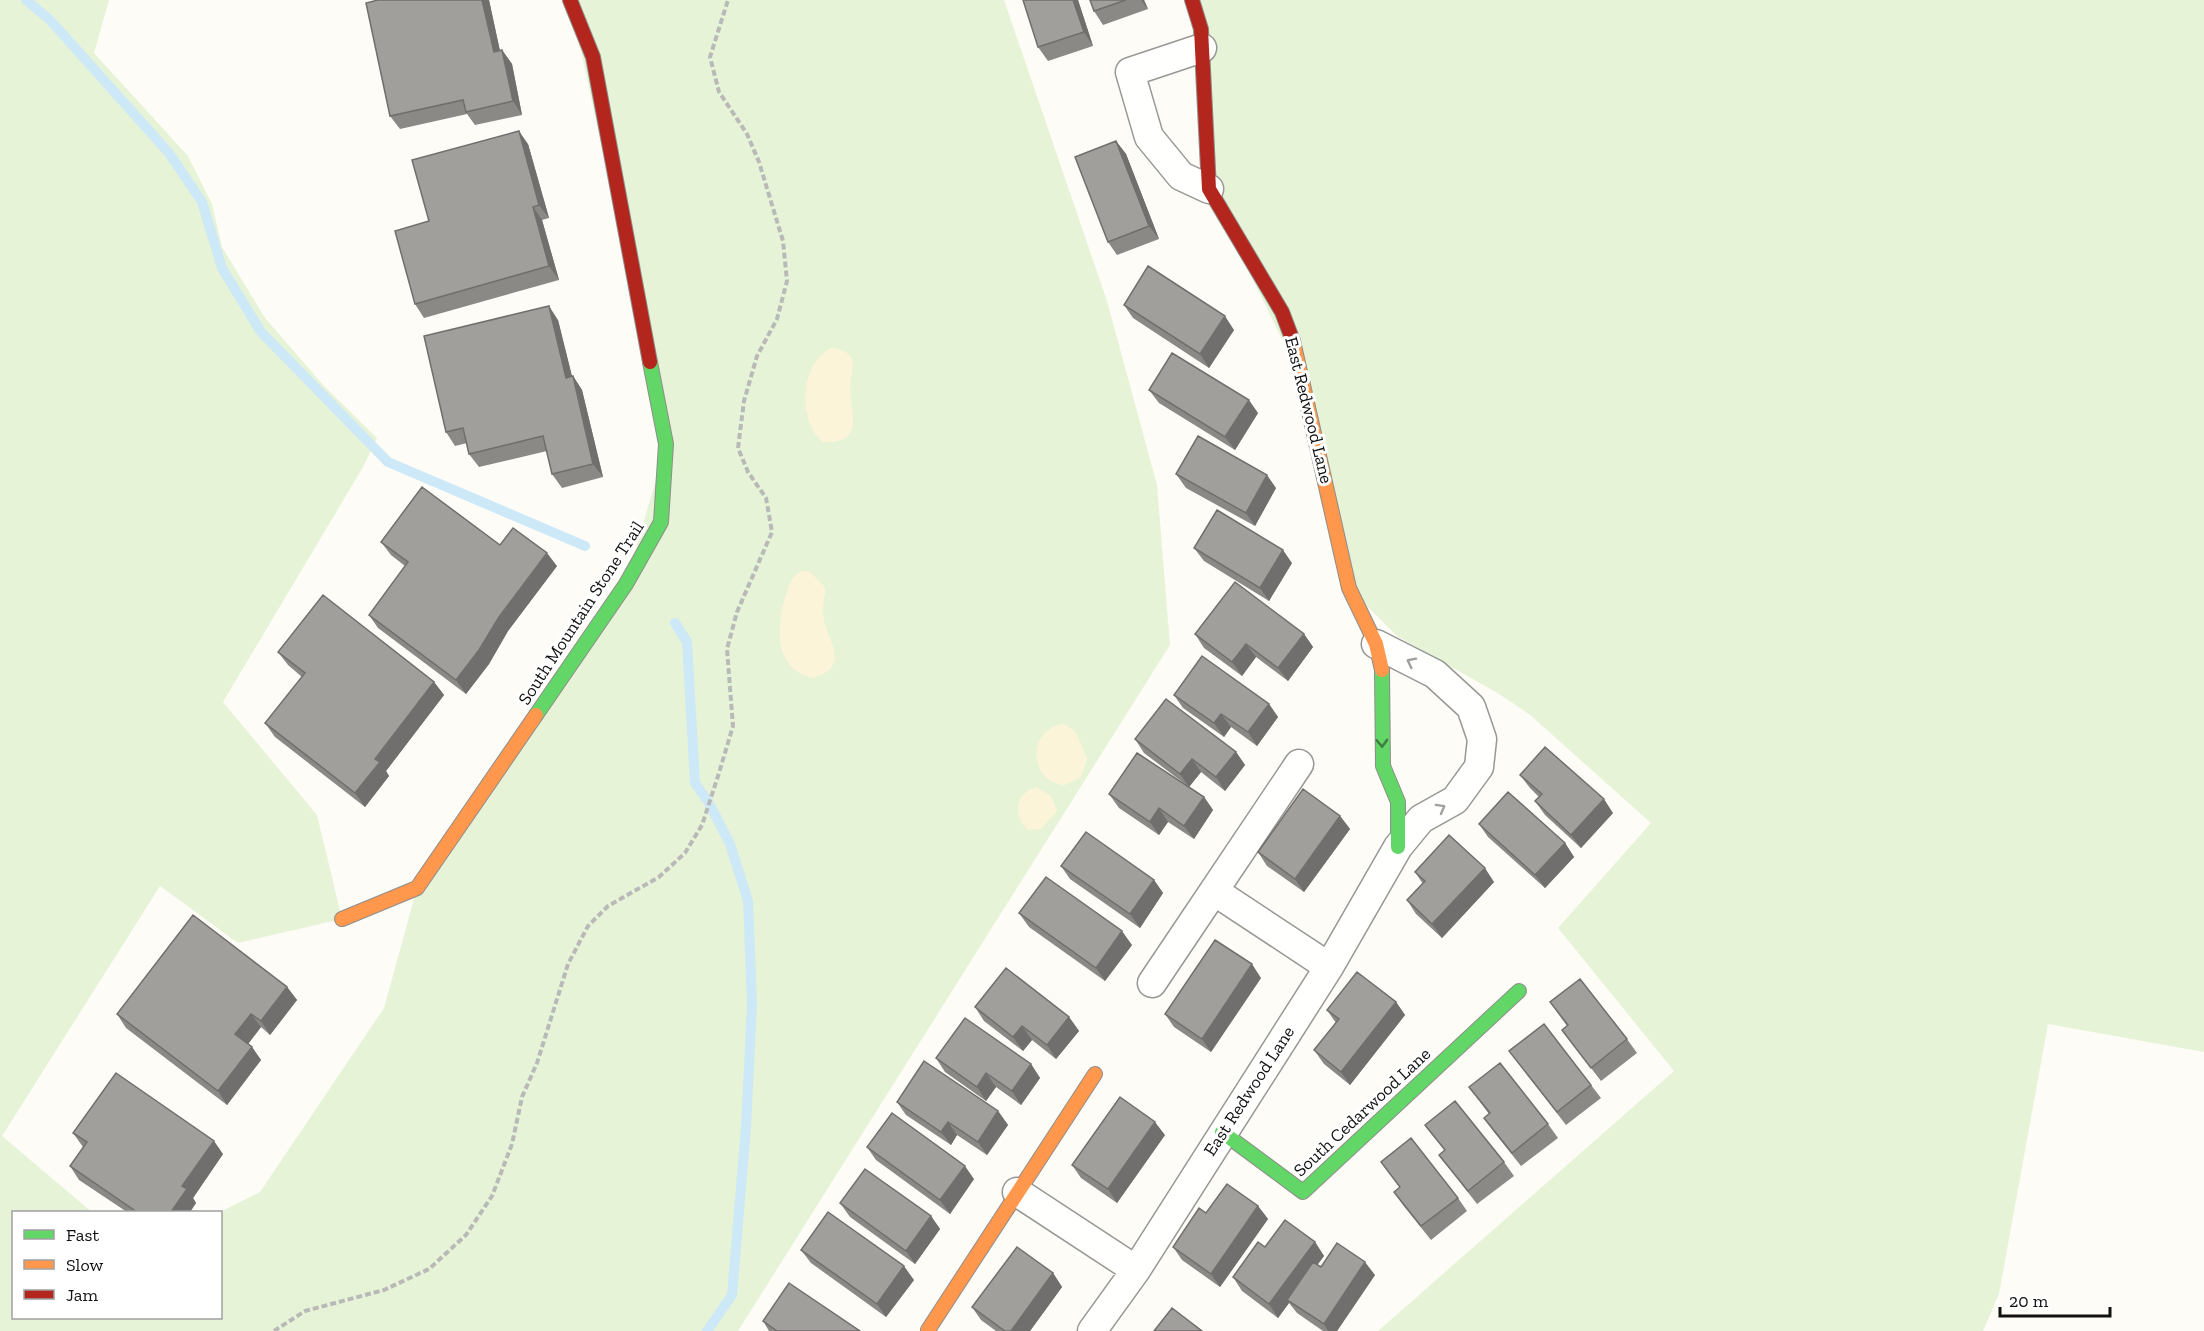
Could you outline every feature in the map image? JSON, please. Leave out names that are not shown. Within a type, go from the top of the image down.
[{"type":"street","name":"South Mountain Stone Trail","points":[[342,919],[417,888],[626,584],[662,522],[666,444],[593,57],[570,0]]},
{"type":"street","name":"East Redwood Lane","points":[[1192,0],[1201,29],[1209,189],[1282,312],[1297,351],[1349,588],[1376,644],[1384,677],[1381,728],[1383,766],[1398,802],[1398,847]]},
{"type":"street","points":[[1202,48],[1130,72],[1149,137],[1181,176],[1209,189]]},
{"type":"street","name":"East Redwood Lane","points":[[1092,1331],[1136,1270],[1329,967],[1398,847],[1420,819],[1455,800],[1479,767],[1482,739],[1471,707],[1435,674],[1376,644]]},
{"type":"street","points":[[1152,983],[1299,764]]},
{"type":"street","points":[[1214,891],[1329,967]]},
{"type":"street","name":"South Cedarwood Lane","points":[[1222,1132],[1303,1192],[1519,991]]},
{"type":"street","points":[[928,1330],[1095,1074]]},
{"type":"street","points":[[1017,1192],[1136,1270]]},
{"type":"path","points":[[274,1331],[305,1311],[384,1290],[429,1269],[466,1235],[492,1196],[512,1144],[522,1097],[537,1063],[568,963],[588,926],[608,906],[659,877],[685,853],[702,825],[720,773],[733,726],[727,649],[737,612],[772,532],[766,498],[748,472],[738,448],[744,401],[757,356],[777,319],[787,281],[783,241],[759,162],[747,134],[719,92],[710,57],[728,0]]},
{"type":"green space","points":[[0,0],[109,0],[94,53],[188,156],[212,204],[222,247],[265,318],[324,386],[377,438],[363,467],[223,702],[317,815],[342,919],[238,943],[160,886],[2,1136],[91,1211],[12,1211],[12,1319],[222,1319],[222,1211],[260,1192],[384,1008],[417,888],[626,584],[666,444],[570,0],[1004,0],[1107,301],[1157,485],[1170,645],[738,1331],[0,1331]]},
{"type":"green space","points":[[1192,0],[2204,0],[2204,1052],[2048,1024],[1999,1294],[1983,1331],[1378,1331],[1674,1071],[1558,928],[1651,823],[1529,714],[1499,694],[1397,636],[1349,588],[1307,391],[1209,189]]},
{"type":"sand","points":[[832,348],[848,354],[853,364],[850,393],[853,421],[849,434],[844,439],[823,442],[809,421],[806,392],[813,365],[821,355]]},
{"type":"sand","points":[[801,571],[810,572],[825,587],[823,615],[835,659],[825,673],[813,678],[792,667],[785,658],[780,637],[781,614],[787,593],[791,581]]},
{"type":"sand","points":[[1063,724],[1075,731],[1087,758],[1081,777],[1065,785],[1053,782],[1044,775],[1037,756],[1038,745],[1043,736],[1051,728]]},
{"type":"sand","points":[[1036,787],[1051,796],[1057,811],[1041,829],[1028,830],[1020,818],[1018,806],[1024,795]]},
{"type":"building","points":[[378,0],[482,0],[494,52],[502,50],[513,101],[466,112],[463,100],[390,116],[366,3]]},
{"type":"building","points":[[1023,0],[1073,0],[1084,32],[1038,47]]},
{"type":"building","points":[[1090,0],[1126,0],[1094,11]]},
{"type":"building","points":[[519,131],[539,205],[533,207],[549,266],[415,304],[395,231],[429,221],[412,160]]},
{"type":"building","points":[[1116,141],[1149,226],[1108,242],[1075,157]]},
{"type":"building","points":[[1148,266],[1225,316],[1200,354],[1124,305]]},
{"type":"building","points":[[549,306],[566,378],[573,376],[593,464],[552,474],[543,436],[469,454],[463,428],[446,432],[424,336]]},
{"type":"building","points":[[1172,353],[1249,400],[1225,437],[1149,390]]},
{"type":"building","points":[[1198,436],[1267,475],[1246,513],[1176,474]]},
{"type":"building","points":[[422,487],[500,545],[513,528],[547,553],[456,680],[369,615],[408,562],[381,542]]},
{"type":"building","points":[[1217,510],[1283,550],[1260,588],[1194,548]]},
{"type":"building","points":[[1235,582],[1304,634],[1278,668],[1246,644],[1232,662],[1195,634]]},
{"type":"building","points":[[323,595],[434,682],[375,759],[380,762],[355,793],[265,723],[305,673],[278,652]]},
{"type":"building","points":[[1202,656],[1269,704],[1248,732],[1221,714],[1214,723],[1174,695]]},
{"type":"building","points":[[1166,699],[1236,752],[1216,777],[1192,759],[1180,774],[1135,739]]},
{"type":"building","points":[[1545,747],[1604,799],[1571,835],[1535,801],[1542,794],[1520,775]]},
{"type":"building","points":[[1137,753],[1204,797],[1184,826],[1159,808],[1150,822],[1109,794]]},
{"type":"building","points":[[1303,789],[1340,816],[1295,879],[1258,852]]},
{"type":"building","points":[[1508,792],[1565,843],[1535,875],[1479,824]]},
{"type":"building","points":[[1086,832],[1154,880],[1130,914],[1061,866]]},
{"type":"building","points":[[1449,835],[1485,868],[1432,924],[1407,900],[1425,881],[1415,872]]},
{"type":"building","points":[[1046,877],[1122,931],[1096,968],[1019,913]]},
{"type":"building","points":[[193,915],[287,987],[261,1021],[251,1014],[235,1034],[252,1047],[218,1091],[117,1014]]},
{"type":"building","points":[[1215,940],[1252,964],[1202,1039],[1165,1014]]},
{"type":"building","points":[[1006,968],[1069,1017],[1047,1045],[1022,1026],[1013,1037],[975,1007]]},
{"type":"building","points":[[1357,972],[1396,1002],[1341,1072],[1314,1050],[1339,1019],[1327,1010]]},
{"type":"building","points":[[1580,979],[1627,1039],[1591,1068],[1562,1030],[1568,1025],[1550,1002]]},
{"type":"building","points":[[965,1018],[1031,1064],[1012,1091],[986,1073],[977,1087],[936,1058]]},
{"type":"building","points":[[1544,1024],[1591,1085],[1557,1112],[1509,1051]]},
{"type":"building","points":[[924,1061],[998,1111],[978,1142],[948,1122],[941,1132],[897,1102]]},
{"type":"building","points":[[1500,1063],[1548,1124],[1512,1153],[1484,1118],[1490,1113],[1469,1087]]},
{"type":"building","points":[[116,1073],[214,1141],[182,1186],[187,1189],[172,1211],[136,1211],[70,1166],[87,1142],[73,1133]]},
{"type":"building","points":[[1120,1097],[1155,1122],[1108,1189],[1072,1165]]},
{"type":"building","points":[[1455,1101],[1504,1162],[1468,1191],[1439,1155],[1445,1150],[1425,1125]]},
{"type":"building","points":[[892,1113],[965,1166],[940,1200],[867,1147]]},
{"type":"building","points":[[1411,1138],[1458,1198],[1421,1226],[1394,1192],[1400,1187],[1381,1162]]},
{"type":"building","points":[[865,1169],[931,1216],[906,1251],[840,1203]]},
{"type":"building","points":[[1227,1184],[1258,1206],[1211,1274],[1173,1247],[1199,1208],[1206,1213]]},
{"type":"building","points":[[828,1212],[904,1266],[877,1304],[801,1250]]},
{"type":"building","points":[[1285,1220],[1315,1242],[1269,1304],[1233,1277],[1258,1242],[1265,1247]]},
{"type":"building","points":[[1337,1243],[1365,1262],[1324,1324],[1287,1300],[1313,1262],[1321,1267]]},
{"type":"building","points":[[1017,1247],[1053,1273],[1011,1331],[1005,1331],[972,1307]]},
{"type":"building","points":[[789,1283],[860,1331],[777,1331],[763,1321]]},
{"type":"building","points":[[1172,1308],[1202,1331],[1154,1331]]},
{"type":"waterway","points":[[26,0],[50,20],[169,153],[202,202],[222,268],[261,332],[388,462],[585,546]]},
{"type":"waterway","points":[[675,623],[687,642],[695,783],[709,803],[730,844],[748,901],[752,1003],[746,1127],[732,1295],[707,1331]]},
{"type":"traffic: fast","points":[[536,715],[626,584],[661,522],[666,444],[650,362]]},
{"type":"traffic: fast","points":[[1382,670],[1383,766],[1398,802],[1398,847]]},
{"type":"traffic: fast","points":[[1222,1132],[1303,1192],[1519,991]]},
{"type":"traffic: slow","points":[[1293,341],[1349,588],[1376,644],[1382,670]]},
{"type":"traffic: slow","points":[[342,919],[417,888],[536,715]]},
{"type":"traffic: slow","points":[[928,1330],[1095,1074]]},
{"type":"traffic: jam","points":[[570,0],[593,57],[650,362]]},
{"type":"traffic: jam","points":[[1192,0],[1201,29],[1209,189],[1282,312],[1293,341]]}]
